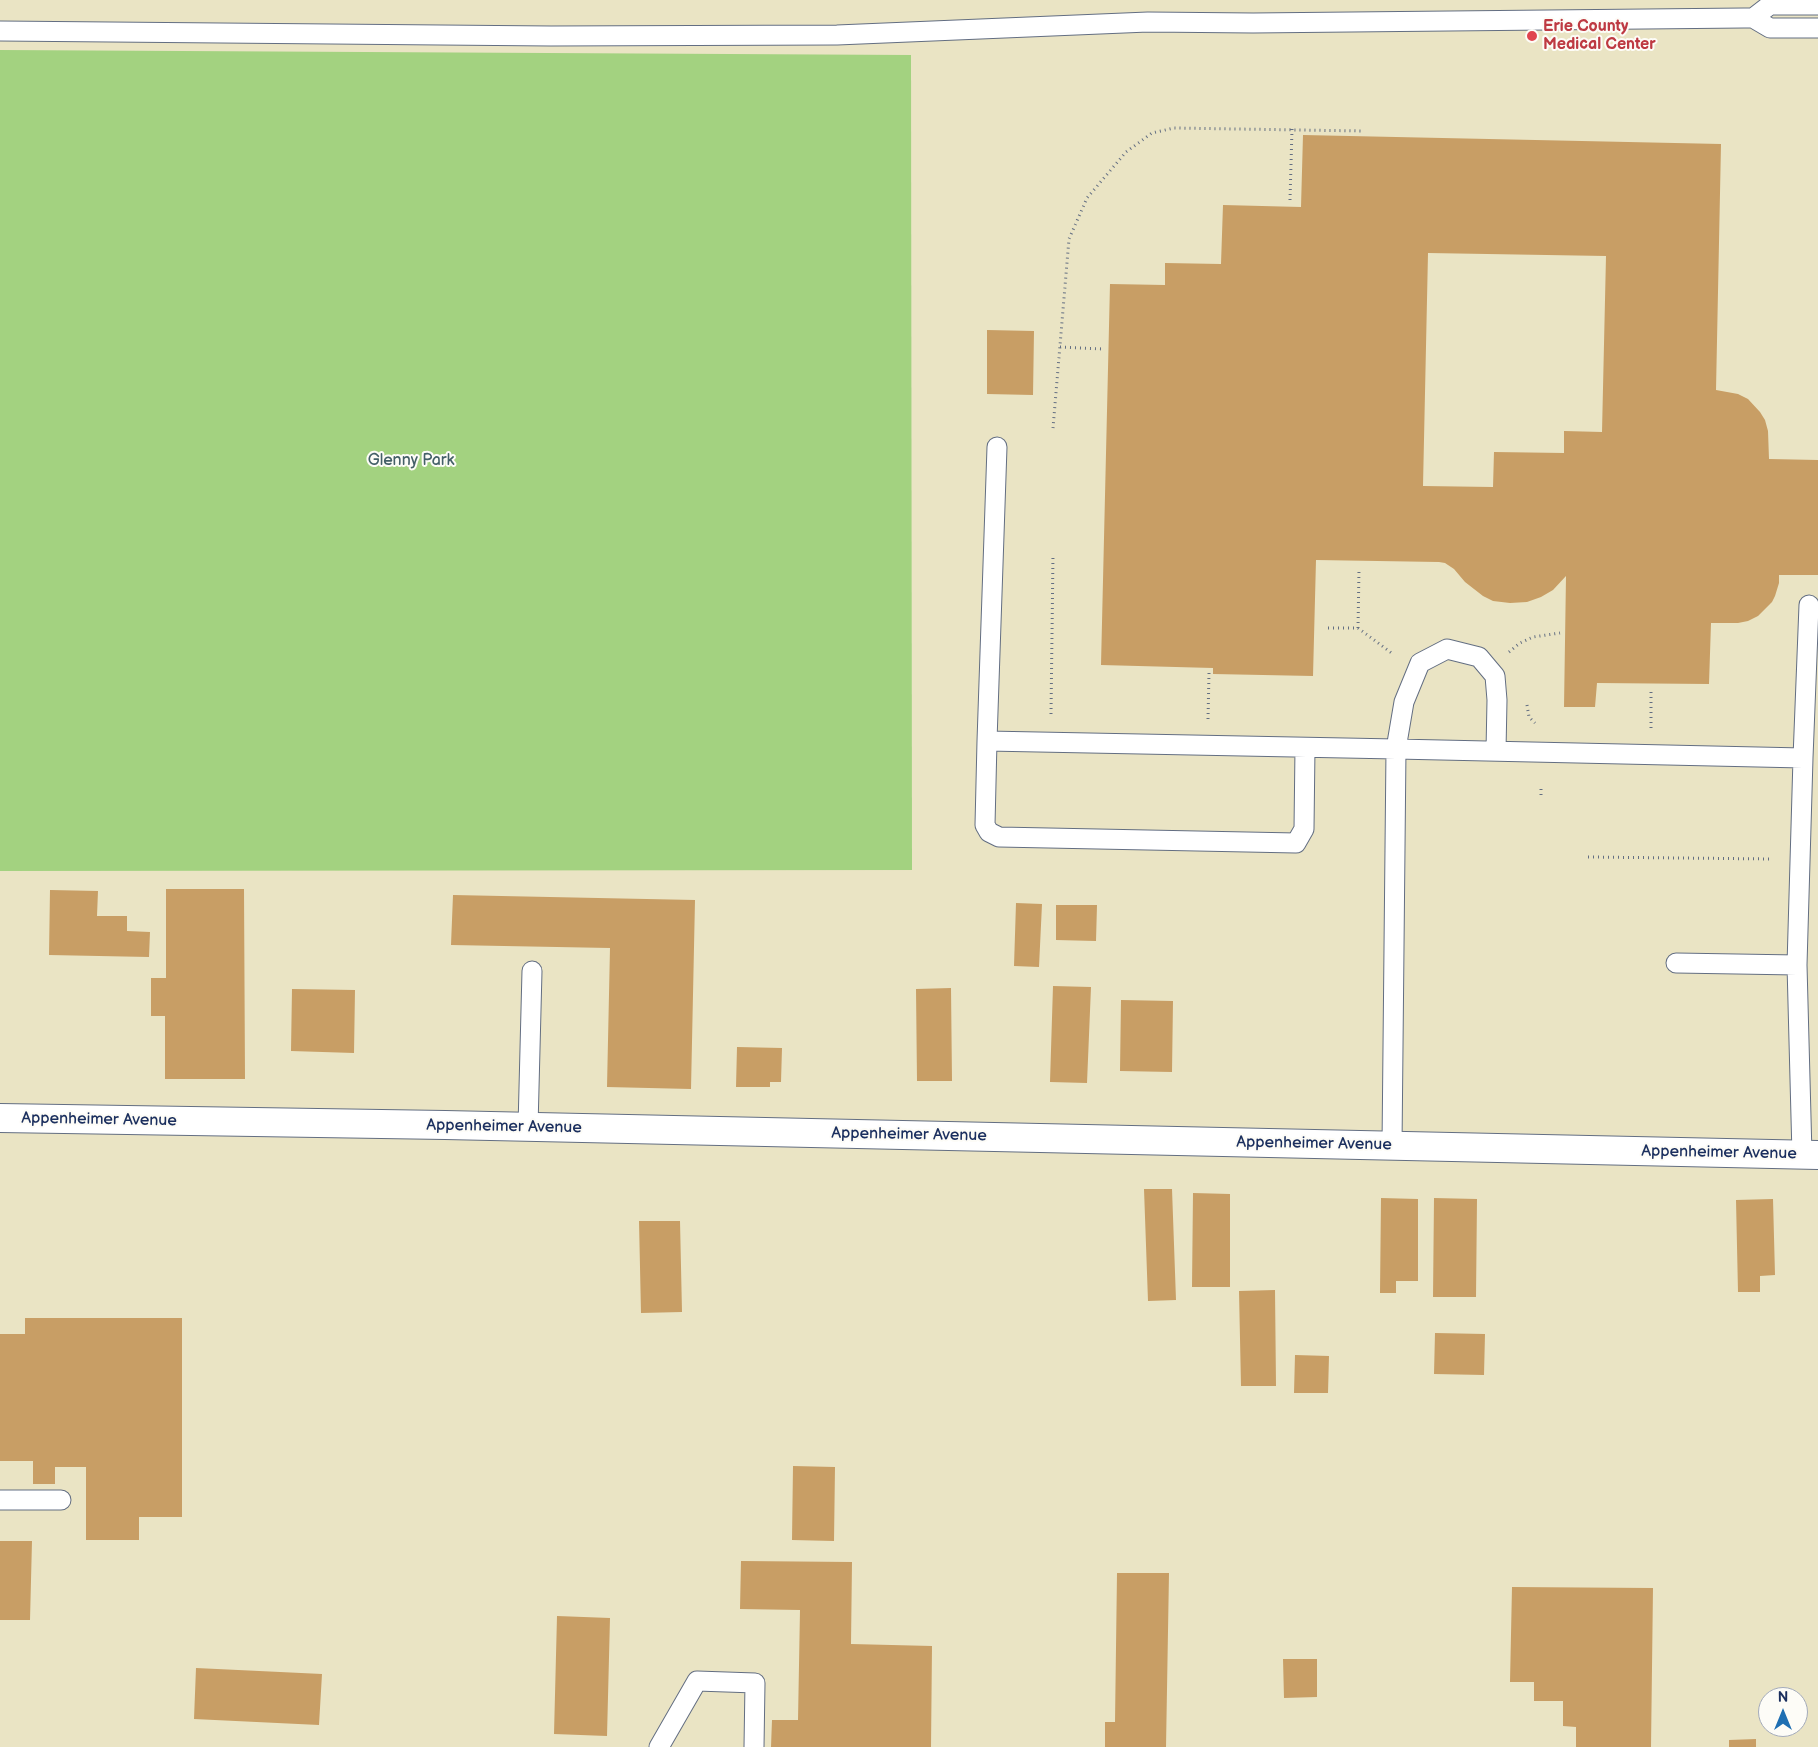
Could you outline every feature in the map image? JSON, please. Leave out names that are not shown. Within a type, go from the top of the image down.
[{"type":"street","name":"Appenheimer Avenue","points":[[0,1118],[528,1127],[1810,1155]]},
{"type":"lane","points":[[1753,18],[1770,5],[1818,5]]},
{"type":"lane","points":[[0,31],[551,36],[827,35],[1148,22],[1253,23],[1753,18],[1770,28],[1818,28]]},
{"type":"lane","points":[[998,447],[987,741],[985,825],[988,832],[999,837],[1296,843],[1304,829],[1305,748]]},
{"type":"lane","points":[[1809,605],[1797,965],[1810,1155]]},
{"type":"lane","points":[[1392,1146],[1396,750],[1404,702],[1420,664],[1447,649],[1479,656],[1495,676],[1497,700],[1496,751]]},
{"type":"lane","points":[[987,741],[1803,758]]},
{"type":"lane","points":[[1676,962],[1797,965]]},
{"type":"lane","points":[[528,1127],[532,971]]},
{"type":"lane","points":[[0,1500],[60,1500]]},
{"type":"lane","points":[[659,1747],[697,1681],[755,1683],[754,1747]]},
{"type":"path","points":[[1054,428],[1069,238],[1087,198],[1126,152],[1152,133],[1174,128],[1364,130]]},
{"type":"path","points":[[1290,200],[1292,129]]},
{"type":"path","points":[[1060,347],[1103,349]]},
{"type":"path","points":[[1050,718],[1054,554]]},
{"type":"path","points":[[1358,628],[1359,569]]},
{"type":"path","points":[[1328,628],[1358,628],[1399,658]]},
{"type":"path","points":[[1508,652],[1520,643],[1533,638],[1560,633]]},
{"type":"path","points":[[1208,722],[1209,673]]},
{"type":"path","points":[[1650,731],[1651,690]]},
{"type":"path","points":[[1541,789],[1541,797]]},
{"type":"path","points":[[1588,858],[1800,860]]},
{"type":"green space","name":"Glenny Park","points":[[0,50],[911,55],[912,870],[0,871]]},
{"type":"building","points":[[1303,135],[1721,144],[1716,390],[1738,394],[1748,399],[1760,412],[1765,420],[1768,431],[1769,459],[1818,460],[1818,575],[1779,575],[1779,583],[1772,602],[1758,616],[1738,623],[1711,623],[1709,684],[1597,683],[1595,707],[1564,707],[1566,576],[1553,590],[1541,597],[1527,602],[1510,603],[1493,601],[1483,596],[1465,582],[1454,569],[1445,563],[1439,562],[1316,560],[1313,676],[1213,674],[1213,668],[1101,665],[1110,284],[1165,285],[1165,263],[1221,264],[1223,205],[1301,207]],"holes":[[[1428,253],[1606,256],[1602,432],[1564,431],[1564,453],[1494,452],[1493,487],[1423,486]]]},
{"type":"building","points":[[987,330],[1034,331],[1033,395],[987,394]]},
{"type":"building","points":[[166,889],[244,889],[245,1079],[165,1079],[165,1016],[151,1016],[151,978],[166,978]]},
{"type":"building","points":[[50,890],[98,891],[97,916],[127,916],[127,931],[150,932],[149,957],[49,955]]},
{"type":"building","points":[[453,895],[695,900],[691,1089],[607,1087],[610,948],[451,945]]},
{"type":"building","points":[[1016,903],[1042,904],[1039,967],[1014,966]]},
{"type":"building","points":[[1056,905],[1097,905],[1096,941],[1056,940]]},
{"type":"building","points":[[1053,986],[1091,987],[1087,1083],[1050,1082]]},
{"type":"building","points":[[951,988],[952,1081],[917,1081],[916,989]]},
{"type":"building","points":[[292,989],[355,990],[354,1053],[291,1051]]},
{"type":"building","points":[[1121,1000],[1173,1001],[1172,1072],[1120,1071]]},
{"type":"building","points":[[737,1047],[782,1048],[781,1082],[770,1082],[770,1087],[736,1087]]},
{"type":"building","points":[[1144,1189],[1172,1189],[1176,1300],[1148,1301]]},
{"type":"building","points":[[1193,1193],[1230,1194],[1230,1287],[1192,1287]]},
{"type":"building","points":[[1381,1198],[1418,1199],[1418,1281],[1396,1281],[1396,1293],[1380,1293]]},
{"type":"building","points":[[1434,1198],[1477,1199],[1476,1297],[1433,1297]]},
{"type":"building","points":[[1773,1199],[1775,1275],[1760,1276],[1760,1292],[1738,1292],[1736,1200]]},
{"type":"building","points":[[639,1221],[680,1221],[682,1312],[641,1313]]},
{"type":"building","points":[[1275,1290],[1276,1386],[1241,1386],[1239,1291]]},
{"type":"building","points":[[25,1318],[182,1318],[182,1517],[139,1517],[139,1540],[86,1540],[86,1467],[55,1467],[55,1484],[33,1484],[33,1461],[0,1461],[0,1334],[25,1334]]},
{"type":"building","points":[[1435,1333],[1485,1334],[1484,1375],[1434,1374]]},
{"type":"building","points":[[1295,1355],[1329,1356],[1328,1393],[1294,1393]]},
{"type":"building","points":[[793,1466],[835,1467],[834,1541],[792,1540]]},
{"type":"building","points":[[0,1541],[32,1541],[30,1620],[0,1620]]},
{"type":"building","points":[[741,1561],[852,1562],[851,1644],[932,1646],[931,1747],[771,1747],[772,1720],[798,1720],[800,1610],[740,1609]]},
{"type":"building","points":[[1117,1573],[1169,1573],[1166,1747],[1105,1747],[1105,1722],[1115,1722]]},
{"type":"building","points":[[1512,1587],[1653,1588],[1651,1747],[1576,1747],[1576,1727],[1563,1726],[1563,1701],[1534,1701],[1534,1682],[1510,1682]]},
{"type":"building","points":[[557,1616],[610,1618],[607,1736],[554,1734]]},
{"type":"building","points":[[1283,1659],[1317,1659],[1317,1697],[1284,1698]]},
{"type":"building","points":[[196,1668],[322,1674],[319,1725],[194,1719]]},
{"type":"building","points":[[1756,1739],[1756,1747],[1729,1747],[1729,1740]]},
{"type":"place","name":"Erie County Medical Center","points":[[1532,36]]}]
